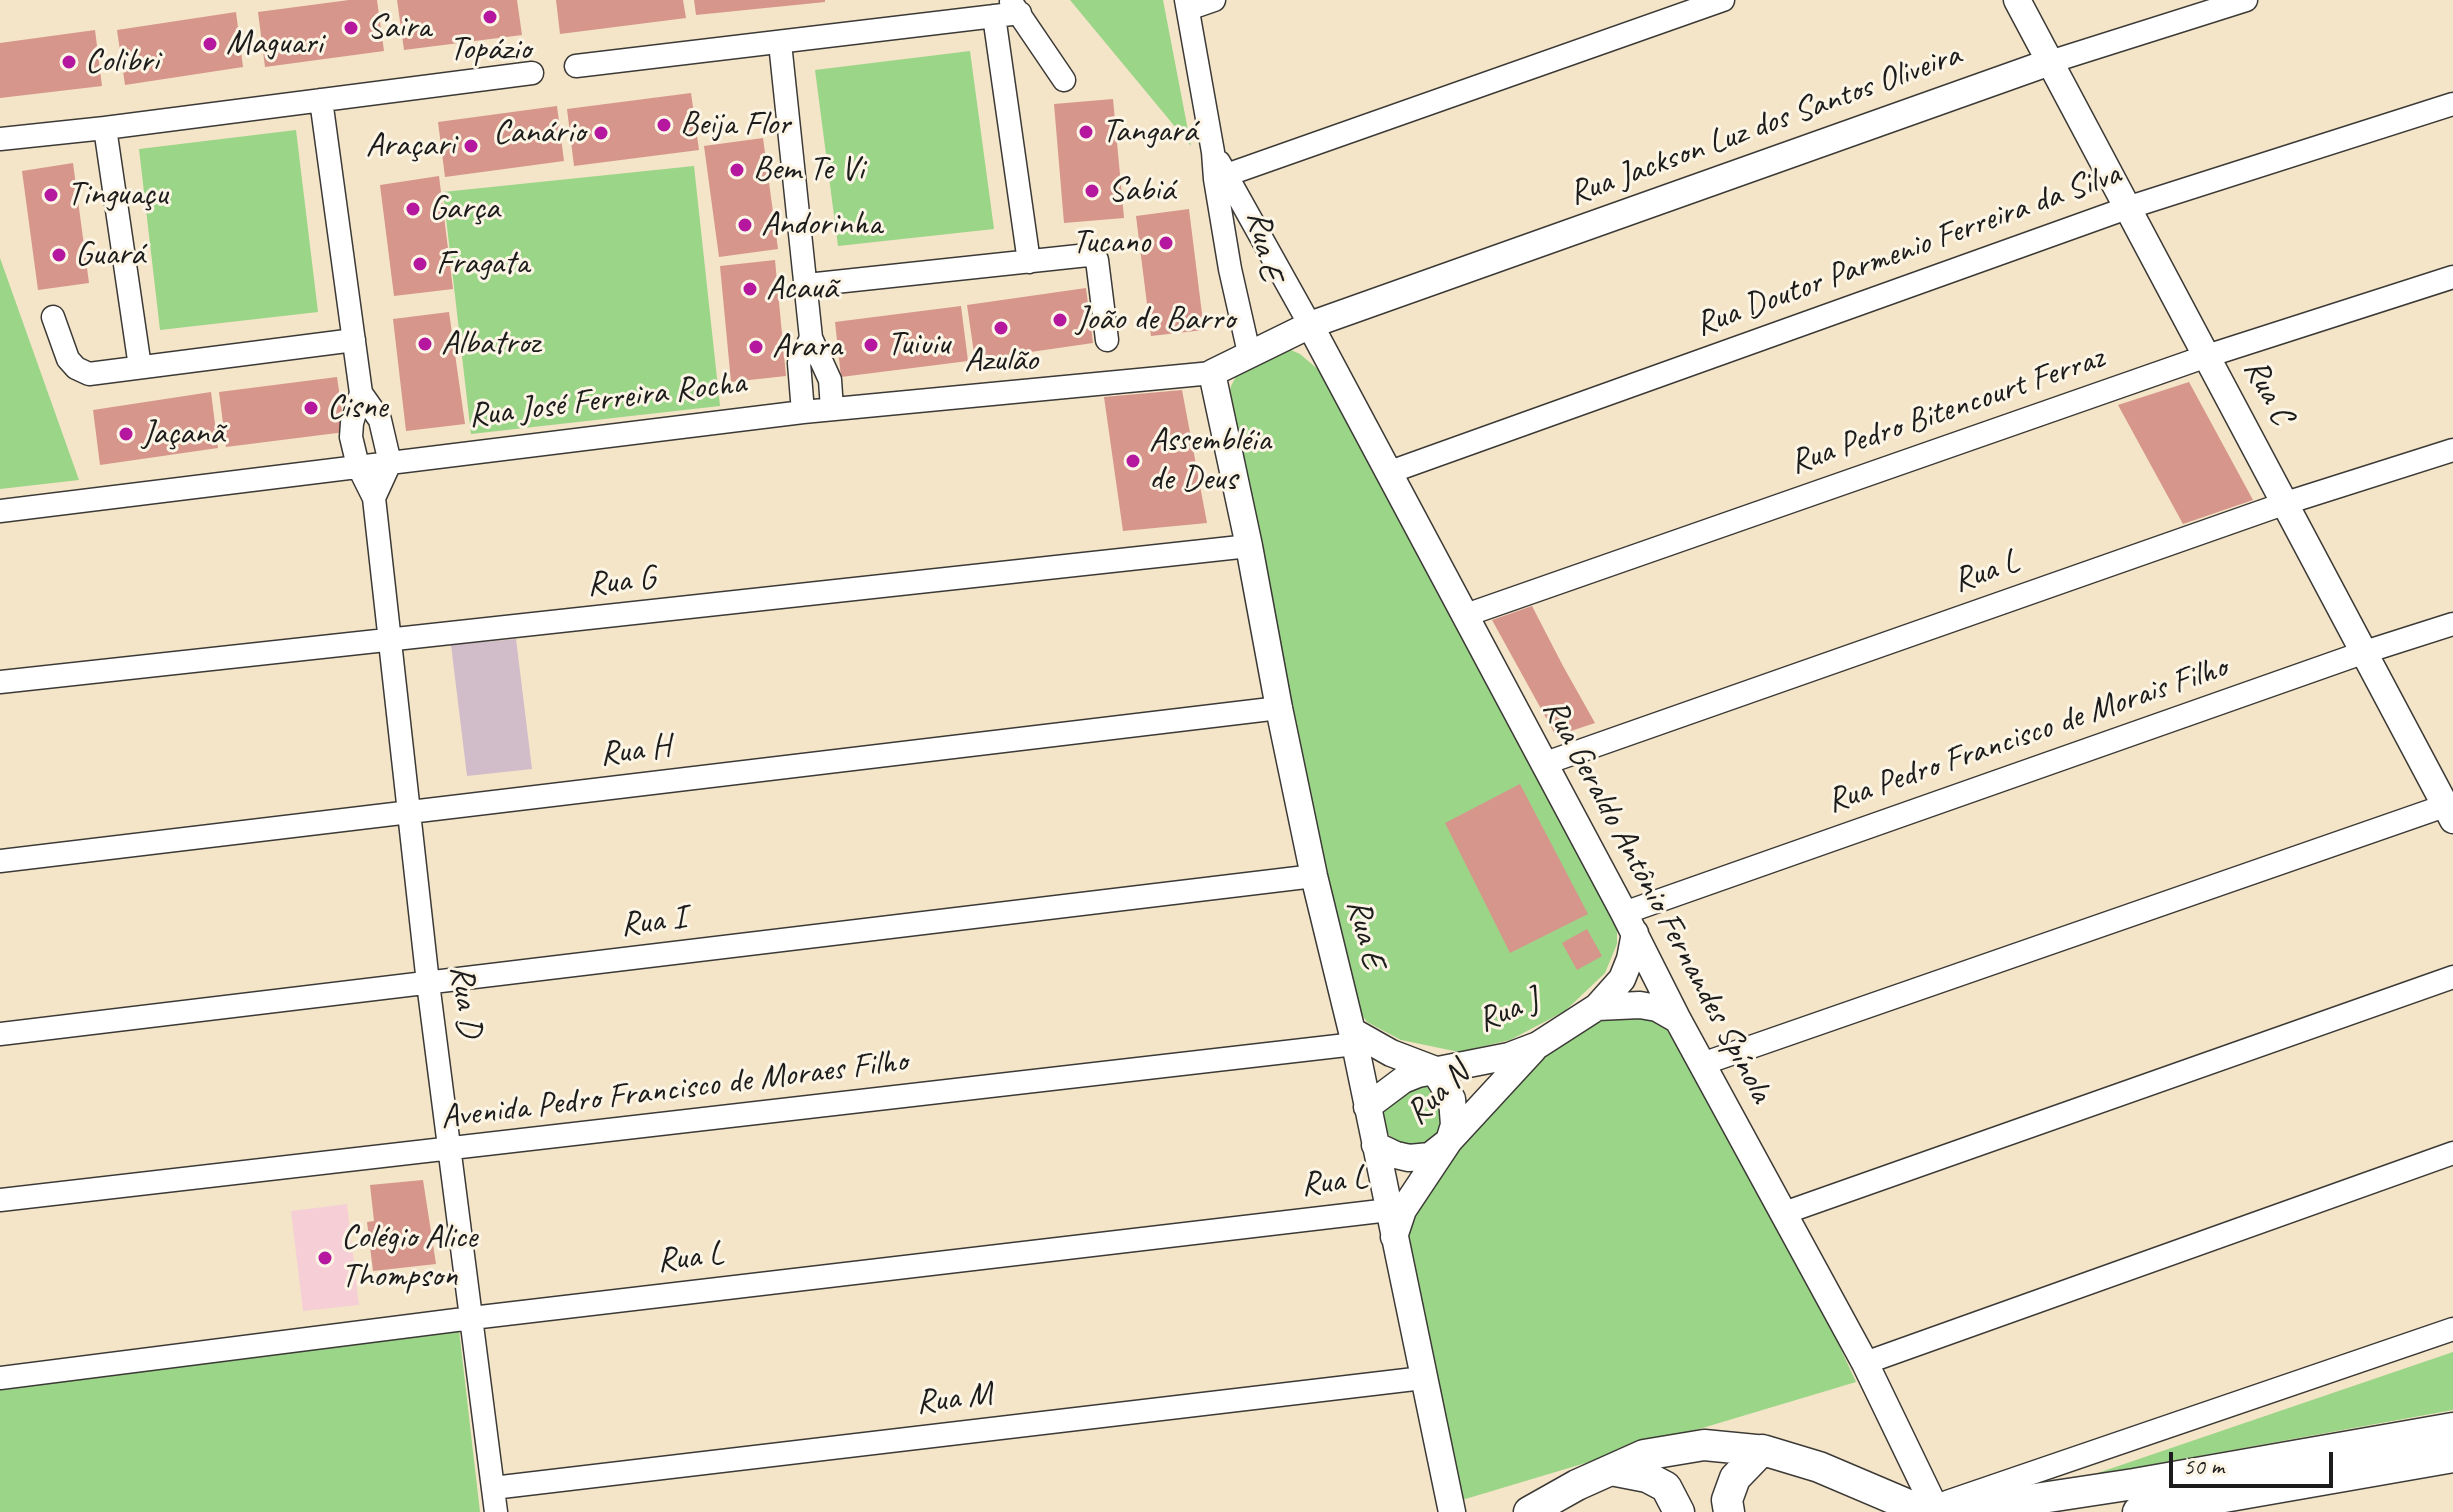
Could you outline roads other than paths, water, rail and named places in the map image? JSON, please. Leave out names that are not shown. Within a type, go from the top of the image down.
[{"type":"main road","points":[[1529,1512],[1644,1455],[1704,1445],[1762,1450],[1819,1467],[1936,1511],[2134,1484],[2453,1428]]},
{"type":"main road","points":[[1729,1512],[1727,1500],[1735,1478],[1762,1450]]},
{"type":"main road","points":[[2138,1512],[2453,1457]]},
{"type":"main road","points":[[1611,1470],[1647,1477],[1666,1487],[1679,1512]]},
{"type":"street","points":[[1187,5],[1214,0]]},
{"type":"street","points":[[1310,325],[1221,176],[1723,0]]},
{"type":"street","name":"Rua C","points":[[2017,0],[2450,810]]},
{"type":"street","name":"Rua Jackson Luz dos Santos Oliveira","points":[[1310,325],[2050,62],[2246,0]]},
{"type":"street","name":"Rua E","points":[[1187,5],[1213,152],[1221,176],[1230,269],[1249,353]]},
{"type":"street","points":[[576,66],[780,43],[1008,10]]},
{"type":"street","points":[[1008,10],[1064,80]]},
{"type":"street","points":[[1008,10],[1029,262]]},
{"type":"street","points":[[780,43],[811,338],[830,380],[832,409]]},
{"type":"street","points":[[0,139],[532,73]]},
{"type":"street","points":[[321,100],[361,393],[380,420],[390,463],[374,498]]},
{"type":"street","name":"Rua Doutor Parmenio Ferreira da Silva","points":[[1390,472],[2127,208],[2453,104]]},
{"type":"street","points":[[105,128],[140,367]]},
{"type":"street","points":[[807,285],[1093,256],[1097,260],[1107,340]]},
{"type":"street","name":"Rua Pedro Bitencourt Ferraz","points":[[1466,615],[2207,356],[2453,277]]},
{"type":"street","points":[[53,317],[68,359],[76,368],[89,374],[354,340]]},
{"type":"street","name":"Rua José Ferreira Rocha","points":[[0,511],[803,412],[1212,373],[1310,325]]},
{"type":"street","name":"Rua Geraldo Antônio Fernandes Spínola","points":[[1310,325],[1630,923],[1678,1020],[1865,1363],[1936,1511]]},
{"type":"street","points":[[803,412],[799,363],[811,338]]},
{"type":"street","name":"Rua E","points":[[1212,373],[1314,876],[1354,1038],[1452,1512]]},
{"type":"street","name":"Rua D","points":[[361,393],[351,437],[358,466],[374,498],[428,983],[496,1512]]},
{"type":"street","name":"Rua L","points":[[1543,764],[2286,503],[2453,450]]},
{"type":"street","name":"Rua G","points":[[0,682],[1249,546]]},
{"type":"street","name":"Rua Pedro Francisco de Morais Filho","points":[[1630,923],[2365,652],[2453,624]]},
{"type":"street","name":"Rua H","points":[[0,861],[1279,708]]},
{"type":"street","points":[[1702,1064],[2450,810]]},
{"type":"street","name":"Rua I","points":[[0,1034],[1314,876]]},
{"type":"street","name":"Rua J","points":[[1367,1107],[1403,1080],[1433,1069],[1509,1056],[1538,1045],[1597,1007],[1622,979],[1630,959],[1630,923]]},
{"type":"street","points":[[1784,1213],[2453,977]]},
{"type":"street","points":[[1597,1007],[1640,1005],[1657,1008],[1678,1020]]},
{"type":"street","points":[[1354,1038],[1433,1069],[1452,1099],[1454,1125],[1449,1141],[1403,1210],[1394,1237]]},
{"type":"street","name":"Avenida Pedro Francisco de Moraes Filho","points":[[0,1200],[451,1150],[1354,1038]]},
{"type":"street","name":"Rua N","points":[[1375,1145],[1396,1155],[1420,1159],[1430,1156],[1449,1141],[1538,1045]]},
{"type":"street","points":[[1865,1363],[2453,1153]]},
{"type":"street","name":"Rua L","points":[[0,1378],[472,1318],[1389,1210]]},
{"type":"street","points":[[1936,1511],[2453,1329]]},
{"type":"street","name":"Rua M","points":[[493,1488],[1423,1378]]},
{"type":"place","name":"Topázio","points":[[490,17]]},
{"type":"place","name":"Saira","points":[[351,28]]},
{"type":"place","name":"Maguari","points":[[210,44]]},
{"type":"place","name":"Colibri","points":[[69,62]]},
{"type":"place","name":"Beija Flor","points":[[664,125]]},
{"type":"place","name":"Tangará","points":[[1086,132]]},
{"type":"place","name":"Canário","points":[[601,133]]},
{"type":"place","name":"Araçari","points":[[471,146]]},
{"type":"place","name":"Bem Te Vi","points":[[737,170]]},
{"type":"place","name":"Sabiá","points":[[1092,191]]},
{"type":"place","name":"Tinguaçu","points":[[51,195]]},
{"type":"place","name":"Garça","points":[[413,209]]},
{"type":"place","name":"Andorinha","points":[[745,225]]},
{"type":"place","name":"Tucano","points":[[1166,243]]},
{"type":"place","name":"Guará","points":[[59,255]]},
{"type":"place","name":"Fragata","points":[[420,264]]},
{"type":"place","name":"Acauã","points":[[750,289]]},
{"type":"place","name":"João de Barro","points":[[1060,320]]},
{"type":"place","name":"Azulão","points":[[1001,328]]},
{"type":"place","name":"Albatroz","points":[[425,344]]},
{"type":"place","name":"Tuiuiu","points":[[871,345]]},
{"type":"place","name":"Arara","points":[[756,347]]},
{"type":"place","name":"Cisne","points":[[311,408]]},
{"type":"place","name":"Jaçanã","points":[[126,434]]},
{"type":"place","name":"Assembléia de Deus","points":[[1133,461]]},
{"type":"place","name":"Colégio Alice Thompson","points":[[325,1258]]}]
